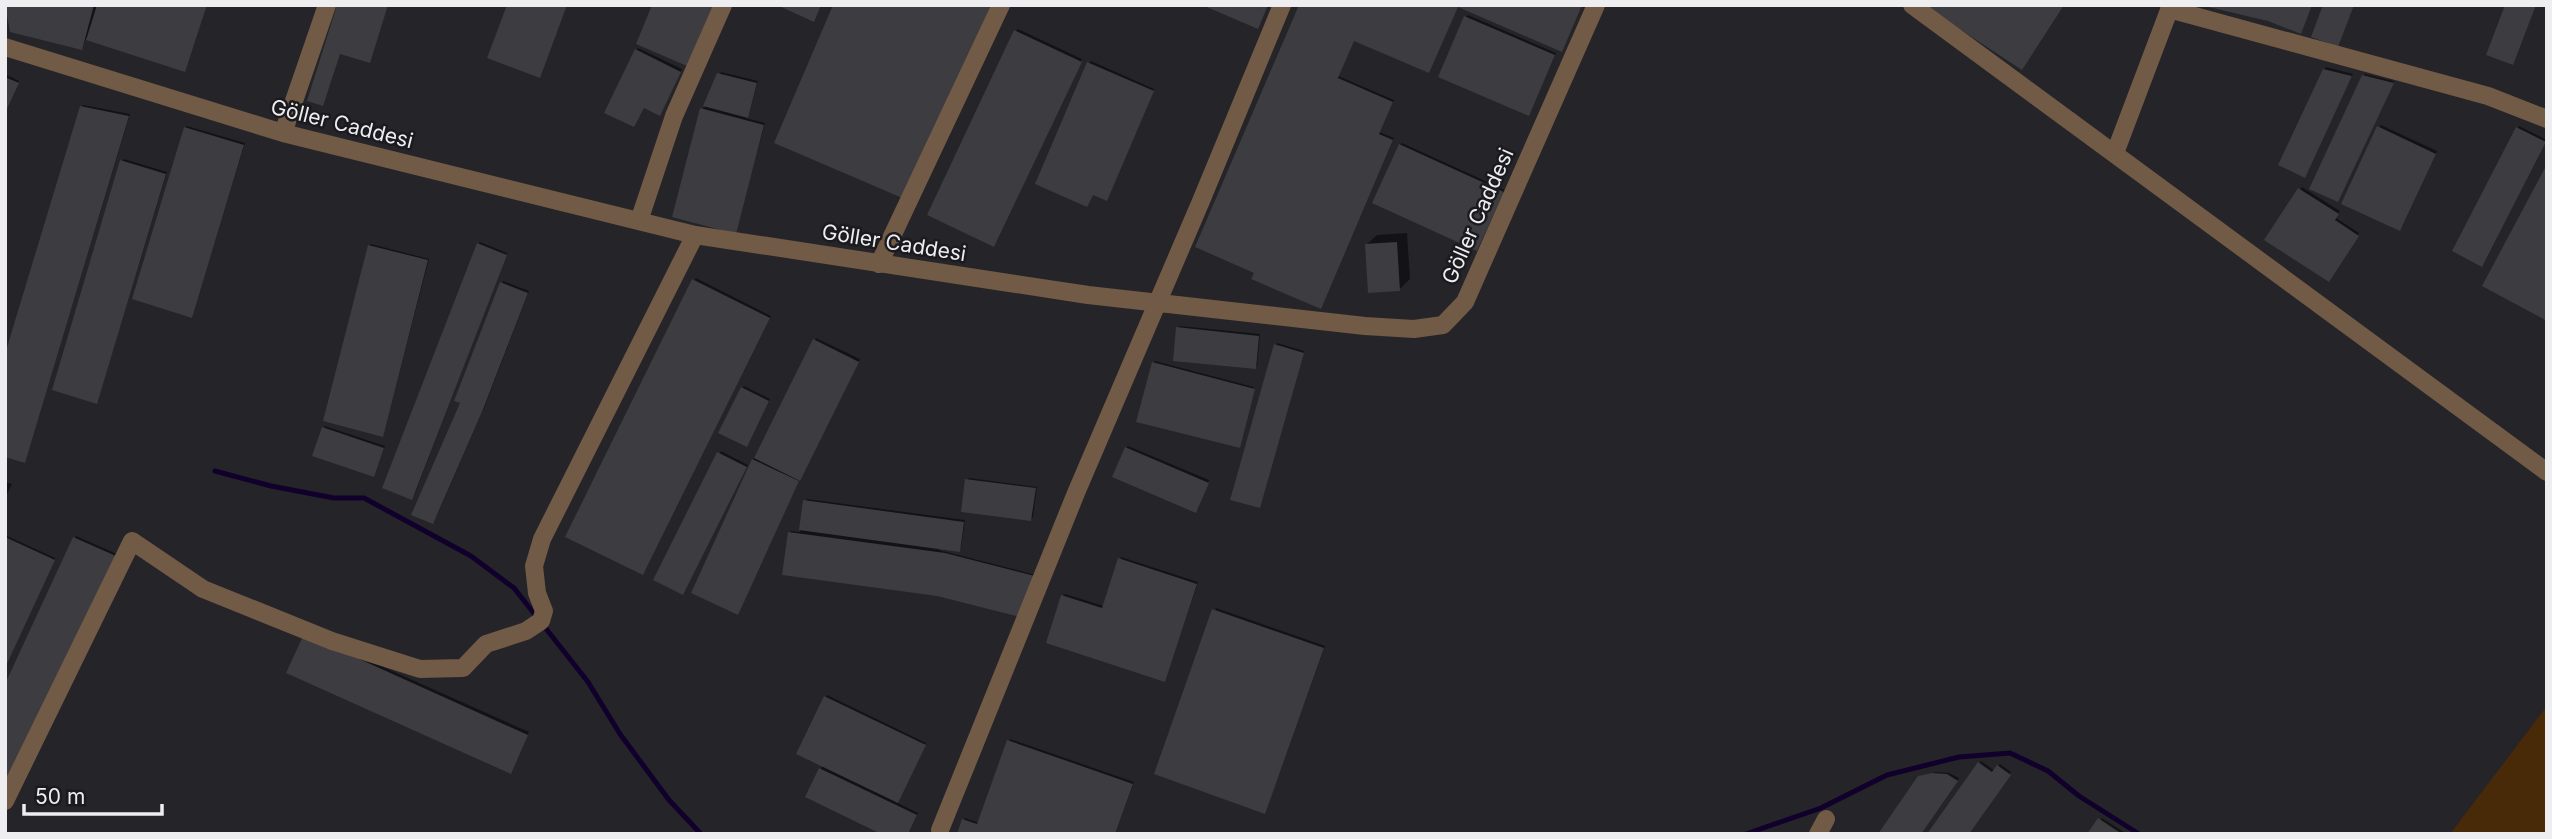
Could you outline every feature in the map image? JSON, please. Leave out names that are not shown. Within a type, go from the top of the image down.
[{"type":"street","points":[[283,134],[327,5]]},
{"type":"street","points":[[639,221],[674,116],[723,5]]},
{"type":"street","points":[[879,264],[1001,5]]},
{"type":"street","points":[[940,830],[1076,493],[1282,5]]},
{"type":"street","name":"Göller Caddesi","points":[[5,47],[283,134],[695,235],[1088,295],[1414,329],[1443,325],[1465,302],[1596,5]]},
{"type":"street","points":[[1912,5],[2547,472]]},
{"type":"street","points":[[2115,153],[2170,7],[2488,96],[2547,118]]},
{"type":"street","points":[[5,801],[132,541],[203,589],[332,641],[420,669],[463,668],[486,644],[535,625],[544,611],[537,593],[534,566],[542,539],[695,235]]},
{"type":"shaded area","points":[[2547,706],[2547,834],[2450,834]]},
{"type":"building","points":[[5,5],[94,5],[82,50],[10,32]]},
{"type":"building","points":[[97,5],[207,5],[185,72],[86,40]]},
{"type":"building","points":[[337,5],[388,5],[370,63],[340,54],[323,106],[307,101]]},
{"type":"building","points":[[507,5],[567,5],[540,78],[487,58]]},
{"type":"building","points":[[652,5],[721,5],[694,69],[636,44]]},
{"type":"building","points":[[777,5],[821,5],[814,22]]},
{"type":"building","points":[[833,5],[995,5],[907,200],[774,143]]},
{"type":"building","points":[[1202,5],[1268,5],[1258,29]]},
{"type":"building","points":[[1299,5],[1582,5],[1562,52],[1458,7],[1429,73],[1354,41],[1338,78],[1393,102],[1379,134],[1393,140],[1321,309],[1251,279],[1254,273],[1195,247]]},
{"type":"building","points":[[1923,5],[2064,5],[2022,70]]},
{"type":"building","points":[[2200,5],[2312,5],[2301,34],[2268,21]]},
{"type":"building","points":[[2323,5],[2354,5],[2338,47],[2311,37]]},
{"type":"building","points":[[2505,5],[2536,5],[2513,65],[2486,55]]},
{"type":"building","points":[[1464,16],[1555,55],[1529,116],[1438,77]]},
{"type":"building","points":[[1014,30],[1082,62],[994,247],[927,215]]},
{"type":"building","points":[[635,49],[681,72],[660,116],[644,108],[634,127],[604,113]]},
{"type":"building","points":[[1087,62],[1154,91],[1107,201],[1093,195],[1087,207],[1035,184]]},
{"type":"building","points":[[2323,69],[2352,76],[2305,178],[2278,165]]},
{"type":"building","points":[[717,73],[757,83],[748,118],[703,106]]},
{"type":"building","points":[[2362,75],[2394,83],[2338,202],[2309,189]]},
{"type":"building","points":[[5,77],[19,83],[5,113]]},
{"type":"building","points":[[80,106],[129,116],[25,463],[5,457],[5,354]]},
{"type":"building","points":[[700,108],[764,125],[736,234],[672,217]]},
{"type":"building","points":[[2377,126],[2436,154],[2400,231],[2341,204]]},
{"type":"building","points":[[184,127],[244,145],[192,318],[132,299]]},
{"type":"building","points":[[2516,127],[2546,142],[2482,267],[2452,251]]},
{"type":"building","points":[[1399,144],[1504,192],[1477,251],[1372,203]]},
{"type":"building","points":[[120,160],[166,174],[97,404],[52,390]]},
{"type":"building","points":[[2547,164],[2547,321],[2482,286]]},
{"type":"building","points":[[2298,188],[2339,214],[2335,220],[2359,236],[2329,282],[2264,240]]},
{"type":"building","points":[[1397,242],[1400,291],[1368,293],[1365,244]]},
{"type":"building","points":[[477,243],[507,255],[412,500],[382,488]]},
{"type":"building","points":[[368,245],[428,260],[383,437],[323,421]]},
{"type":"building","points":[[692,279],[770,318],[643,575],[565,537]]},
{"type":"building","points":[[500,282],[528,293],[482,412],[433,524],[411,515],[460,403],[454,401]]},
{"type":"building","points":[[1176,327],[1259,336],[1256,369],[1173,361]]},
{"type":"building","points":[[813,339],[859,362],[800,481],[754,458]]},
{"type":"building","points":[[1274,344],[1304,353],[1260,508],[1230,500]]},
{"type":"building","points":[[1152,362],[1255,389],[1240,448],[1136,422]]},
{"type":"building","points":[[741,387],[769,401],[747,447],[718,433]]},
{"type":"building","points":[[322,427],[384,448],[374,477],[312,456]]},
{"type":"building","points":[[1125,447],[1209,483],[1196,513],[1112,477]]},
{"type":"building","points":[[717,452],[747,467],[683,595],[653,580]]},
{"type":"building","points":[[752,459],[799,481],[738,615],[691,593]]},
{"type":"building","points":[[965,479],[1036,488],[1031,521],[961,512]]},
{"type":"building","points":[[803,500],[964,522],[960,552],[799,530]]},
{"type":"building","points":[[788,532],[945,553],[1035,576],[1024,618],[937,596],[782,575]]},
{"type":"building","points":[[5,537],[55,560],[5,668]]},
{"type":"building","points":[[73,537],[116,556],[5,798],[5,684]]},
{"type":"building","points":[[1118,558],[1197,584],[1165,682],[1046,643],[1061,595],[1102,608]]},
{"type":"building","points":[[1212,609],[1324,648],[1265,814],[1154,774]]},
{"type":"building","points":[[304,634],[528,735],[511,774],[286,673]]},
{"type":"building","points":[[824,696],[926,745],[898,803],[796,754]]},
{"type":"building","points":[[1007,740],[1133,784],[1115,834],[957,834],[962,819],[977,824]]},
{"type":"building","points":[[1978,762],[1992,772],[1997,765],[2011,775],[1969,834],[1927,834]]},
{"type":"building","points":[[819,768],[917,815],[908,834],[881,834],[805,797]]},
{"type":"building","points":[[1947,774],[1958,781],[1921,834],[1878,834],[1918,776]]},
{"type":"building","points":[[2098,818],[2122,834],[2087,834]]},
{"type":"waterway","points":[[215,471],[271,486],[334,498],[364,498],[471,556],[514,588],[588,682],[620,734],[669,800],[701,834]]},
{"type":"waterway","points":[[1746,834],[1821,808],[1887,775],[1959,757],[2010,753],[2048,771],[2079,796],[2139,834]]}]
